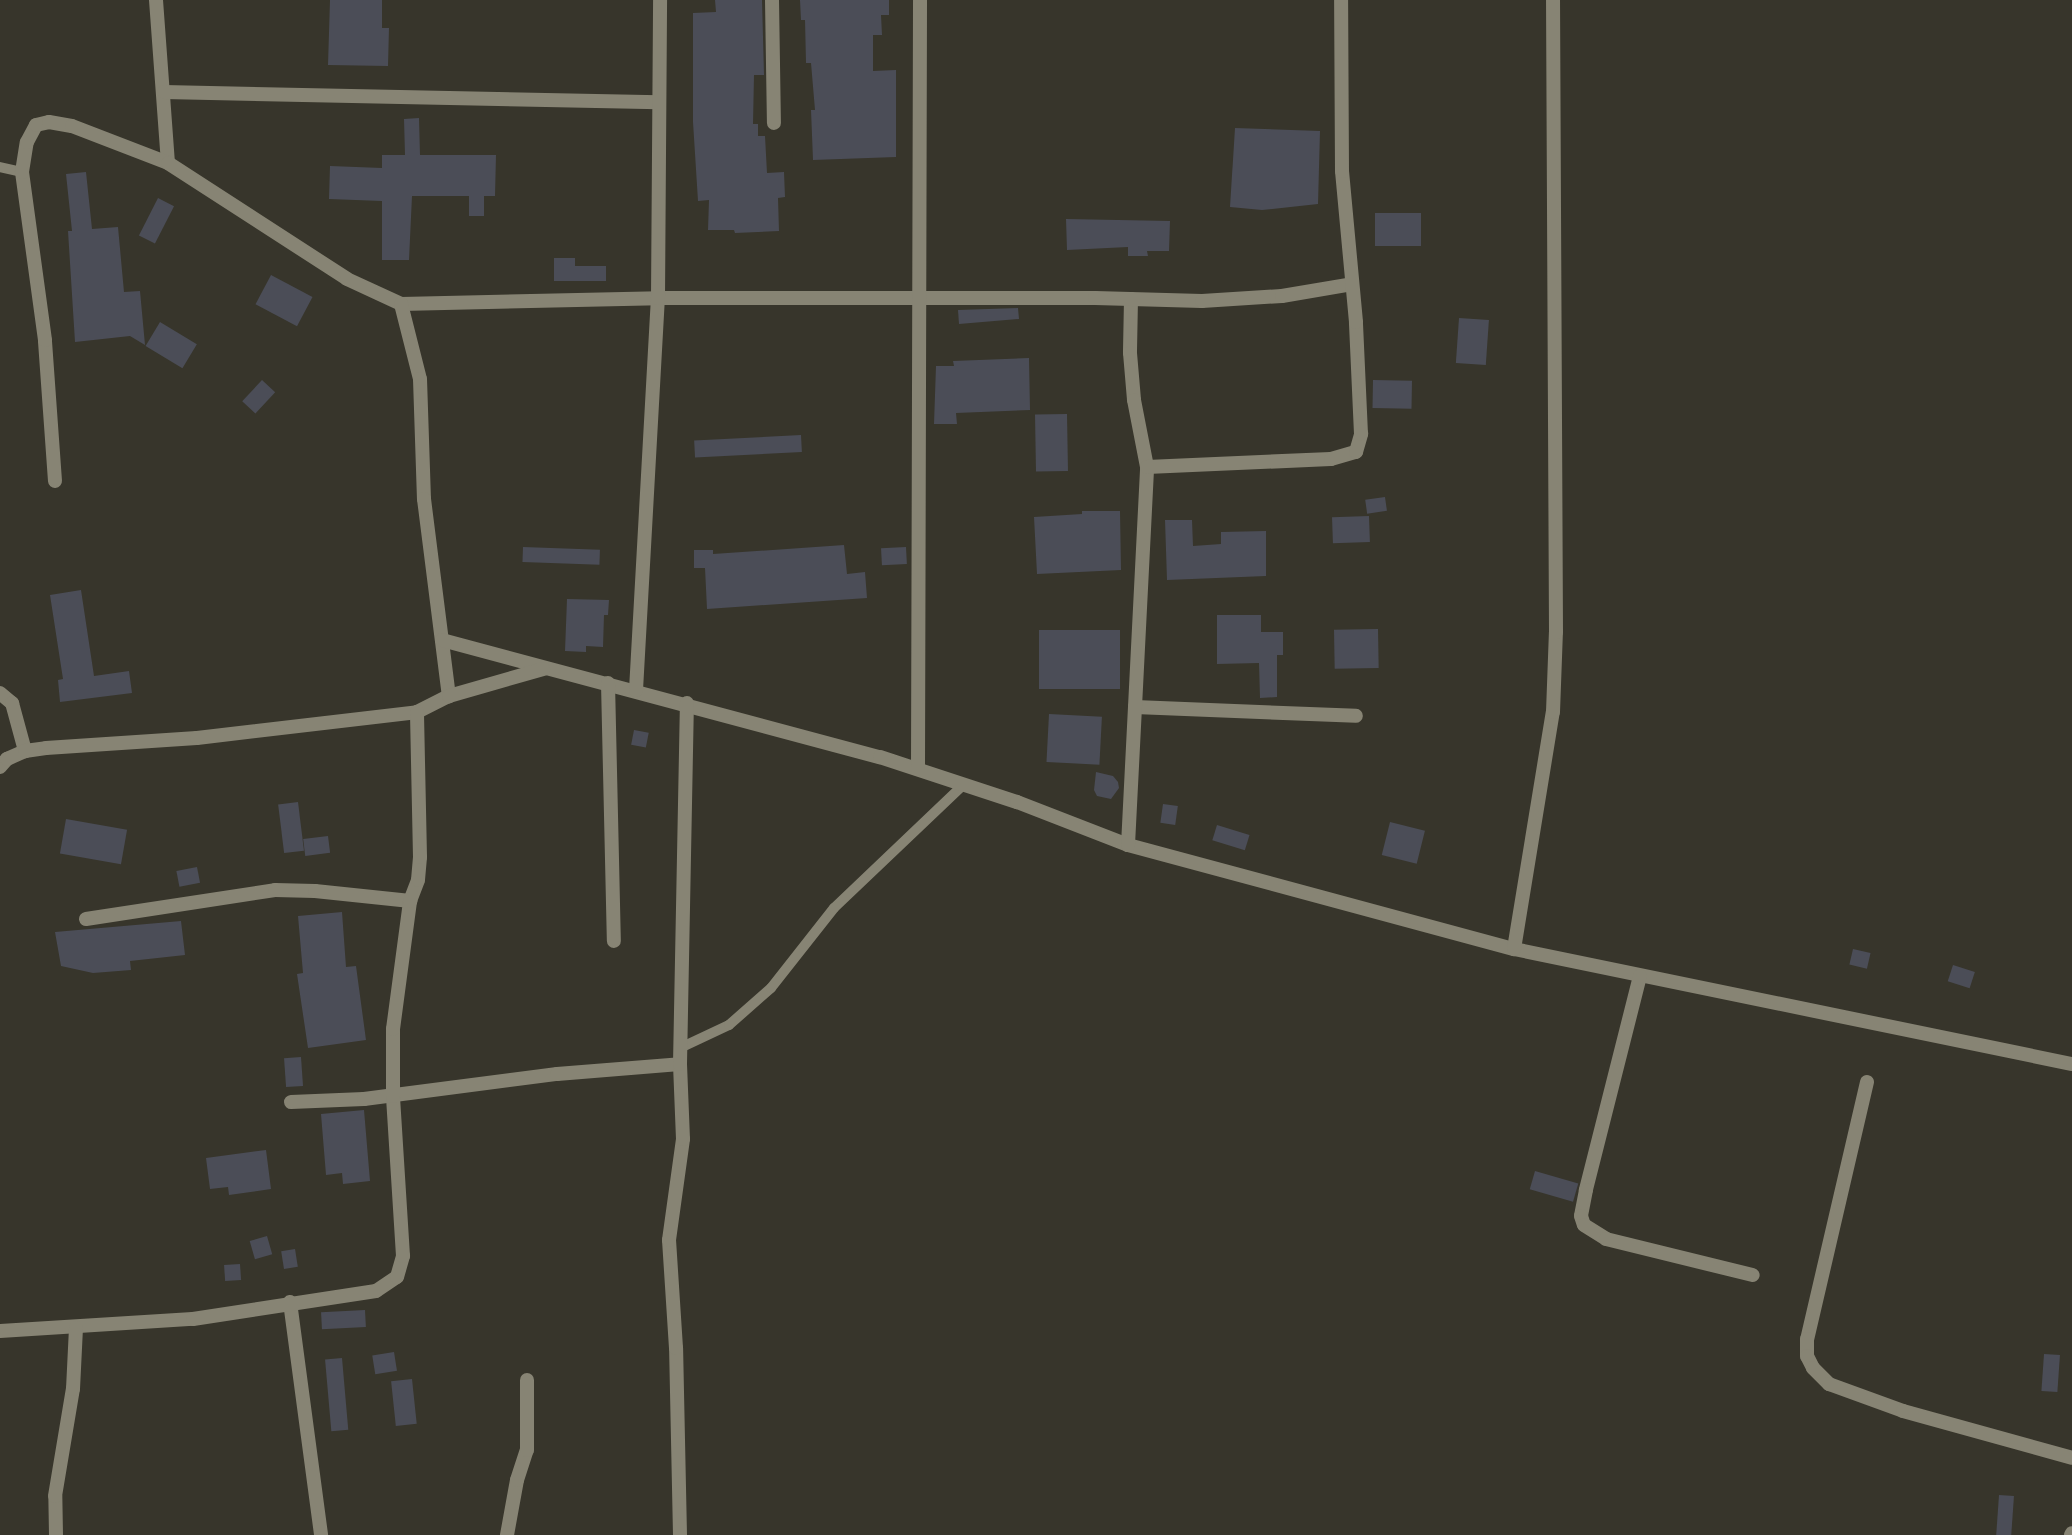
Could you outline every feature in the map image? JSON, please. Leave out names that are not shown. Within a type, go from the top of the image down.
[{"type":"street","points":[[156,0],[168,163]]},
{"type":"street","points":[[636,690],[658,298],[660,0]]},
{"type":"street","points":[[772,0],[774,124]]},
{"type":"street","points":[[918,769],[920,0]]},
{"type":"street","points":[[1147,467],[1331,459],[1356,452],[1361,434],[1356,322],[1342,171],[1340,0]]},
{"type":"street","points":[[1514,949],[1553,712],[1556,632],[1553,0]]},
{"type":"street","points":[[164,92],[659,102]]},
{"type":"street","points":[[55,481],[45,340],[22,172],[27,142],[36,125],[49,122],[72,126],[168,163],[347,279],[401,304],[658,298],[1202,301],[1282,296],[1352,284]]},
{"type":"street","points":[[1128,845],[1147,467],[1134,400],[1130,354],[1131,299]]},
{"type":"street","points":[[401,304],[420,379],[424,499],[449,695]]},
{"type":"street","points":[[442,640],[545,669],[636,690],[918,769],[1128,845],[1514,949],[2072,1064]]},
{"type":"street","points":[[0,767],[7,759],[25,751],[197,738],[416,712],[449,695],[545,669]]},
{"type":"street","points":[[608,683],[614,941]]},
{"type":"street","points":[[0,693],[12,703],[25,751]]},
{"type":"street","points":[[680,1535],[676,1348],[669,1240],[683,1139],[680,1048],[687,704]]},
{"type":"street","points":[[1135,706],[1356,716]]},
{"type":"street","points":[[0,1331],[193,1319],[290,1302],[376,1292],[397,1277],[403,1256],[393,1096],[393,1029],[410,901],[418,880],[420,857],[416,712]]},
{"type":"street","points":[[86,919],[275,890],[315,891],[410,901]]},
{"type":"street","points":[[1640,976],[1586,1190],[1581,1216],[1584,1224],[1606,1239],[1753,1275]]},
{"type":"street","points":[[291,1101],[393,1096],[557,1074],[680,1064]]},
{"type":"street","points":[[1867,1082],[1807,1339],[1807,1356],[1813,1368],[1829,1384],[1903,1411],[2072,1458]]},
{"type":"street","points":[[290,1302],[321,1535]]},
{"type":"street","points":[[56,1535],[55,1496],[73,1389],[76,1328]]},
{"type":"street","points":[[507,1535],[517,1479],[527,1450],[527,1380]]},
{"type":"lane","points":[[0,167],[22,172]]},
{"type":"lane","points":[[680,1048],[729,1025],[771,988],[834,908],[964,784]]},
{"type":"building","points":[[330,0],[382,0],[382,28],[389,28],[388,66],[328,65]]},
{"type":"building","points":[[715,0],[762,0],[764,75],[754,75],[753,124],[758,124],[758,136],[765,136],[767,173],[784,172],[785,197],[778,198],[779,231],[735,233],[734,230],[708,230],[709,200],[698,201],[693,122],[693,13],[716,12]]},
{"type":"building","points":[[800,0],[889,0],[889,15],[881,15],[882,35],[873,35],[873,71],[896,70],[896,157],[813,160],[811,110],[815,110],[811,63],[806,63],[805,20],[801,20]]},
{"type":"building","points":[[419,118],[420,155],[496,155],[495,196],[484,196],[484,216],[469,216],[469,196],[412,196],[409,260],[382,260],[382,201],[329,199],[330,166],[382,168],[382,155],[405,155],[404,119]]},
{"type":"building","points":[[1235,128],[1320,131],[1318,204],[1262,210],[1230,207]]},
{"type":"building","points":[[86,172],[92,229],[118,227],[124,292],[140,291],[145,345],[130,336],[75,342],[68,231],[72,231],[66,174]]},
{"type":"building","points":[[158,198],[174,206],[155,244],[139,235]]},
{"type":"building","points":[[1375,213],[1421,213],[1421,246],[1375,246]]},
{"type":"building","points":[[1066,219],[1170,221],[1169,251],[1147,251],[1148,256],[1128,256],[1128,247],[1067,250]]},
{"type":"building","points":[[554,258],[575,258],[575,266],[606,266],[606,281],[554,281]]},
{"type":"building","points":[[271,275],[312,297],[297,326],[256,304]]},
{"type":"building","points":[[1018,308],[1019,319],[959,324],[958,310]]},
{"type":"building","points":[[1459,318],[1489,320],[1486,365],[1456,363]]},
{"type":"building","points":[[160,322],[197,344],[182,368],[146,346]]},
{"type":"building","points":[[1029,358],[1030,410],[956,413],[957,424],[934,424],[936,366],[954,366],[953,361]]},
{"type":"building","points":[[262,380],[275,392],[255,413],[242,401]]},
{"type":"building","points":[[1373,380],[1412,381],[1412,409],[1373,408]]},
{"type":"building","points":[[1067,414],[1068,471],[1036,472],[1035,415]]},
{"type":"building","points":[[801,435],[802,452],[695,458],[694,441]]},
{"type":"building","points":[[1385,497],[1387,511],[1367,514],[1365,500]]},
{"type":"building","points":[[1082,511],[1120,511],[1121,570],[1037,574],[1034,517],[1082,514]]},
{"type":"building","points":[[1369,516],[1370,542],[1333,543],[1332,517]]},
{"type":"building","points":[[1165,520],[1192,520],[1193,546],[1221,544],[1221,532],[1266,531],[1266,576],[1167,580]]},
{"type":"building","points":[[844,545],[847,574],[865,572],[867,598],[707,609],[705,568],[694,568],[694,550],[713,550],[713,554]]},
{"type":"building","points":[[523,547],[600,550],[599,565],[522,562]]},
{"type":"building","points":[[906,547],[907,564],[882,565],[881,548]]},
{"type":"building","points":[[81,590],[94,676],[129,671],[132,693],[60,702],[58,680],[63,679],[50,595]]},
{"type":"building","points":[[567,599],[609,600],[608,615],[604,615],[603,647],[586,646],[586,652],[565,651]]},
{"type":"building","points":[[1217,615],[1261,615],[1261,632],[1283,632],[1283,655],[1277,655],[1277,697],[1260,698],[1259,663],[1217,664]]},
{"type":"building","points":[[1378,629],[1379,668],[1335,669],[1334,630]]},
{"type":"building","points":[[1039,630],[1120,630],[1120,689],[1039,689]]},
{"type":"building","points":[[1049,714],[1102,717],[1099,765],[1046,762]]},
{"type":"building","points":[[634,730],[649,733],[646,748],[631,745]]},
{"type":"building","points":[[1096,772],[1113,776],[1118,782],[1119,788],[1111,799],[1097,796],[1094,790]]},
{"type":"building","points":[[298,802],[304,851],[284,853],[278,804]]},
{"type":"building","points":[[1163,804],[1178,806],[1175,825],[1160,823]]},
{"type":"building","points":[[66,819],[127,830],[121,864],[60,853]]},
{"type":"building","points":[[1390,822],[1425,831],[1417,864],[1382,855]]},
{"type":"building","points":[[1217,825],[1250,835],[1245,850],[1212,840]]},
{"type":"building","points":[[328,836],[330,853],[305,856],[303,839]]},
{"type":"building","points":[[197,867],[200,883],[179,887],[176,871]]},
{"type":"building","points":[[342,912],[346,967],[356,966],[366,1040],[308,1048],[297,974],[303,973],[298,916]]},
{"type":"building","points":[[181,921],[185,955],[130,961],[131,970],[93,973],[61,966],[55,932]]},
{"type":"building","points":[[1853,949],[1871,953],[1867,969],[1849,965]]},
{"type":"building","points":[[1953,965],[1975,972],[1970,988],[1948,981]]},
{"type":"building","points":[[301,1057],[303,1086],[286,1087],[284,1058]]},
{"type":"building","points":[[364,1110],[370,1181],[343,1184],[342,1173],[326,1175],[321,1114]]},
{"type":"building","points":[[266,1150],[271,1189],[229,1195],[228,1187],[210,1189],[206,1158]]},
{"type":"building","points":[[1535,1171],[1578,1183],[1573,1202],[1530,1189]]},
{"type":"building","points":[[267,1236],[272,1254],[255,1259],[250,1241]]},
{"type":"building","points":[[295,1249],[298,1267],[284,1269],[281,1251]]},
{"type":"building","points":[[240,1264],[241,1280],[225,1281],[224,1265]]},
{"type":"building","points":[[365,1310],[366,1327],[322,1329],[321,1312]]},
{"type":"building","points":[[394,1352],[397,1371],[375,1374],[372,1355]]},
{"type":"building","points":[[2044,1354],[2060,1355],[2057,1392],[2041,1391]]},
{"type":"building","points":[[342,1358],[348,1430],[331,1431],[325,1359]]},
{"type":"building","points":[[412,1379],[417,1424],[396,1426],[391,1381]]},
{"type":"building","points":[[1999,1495],[2014,1496],[2011,1535],[1996,1535]]}]
